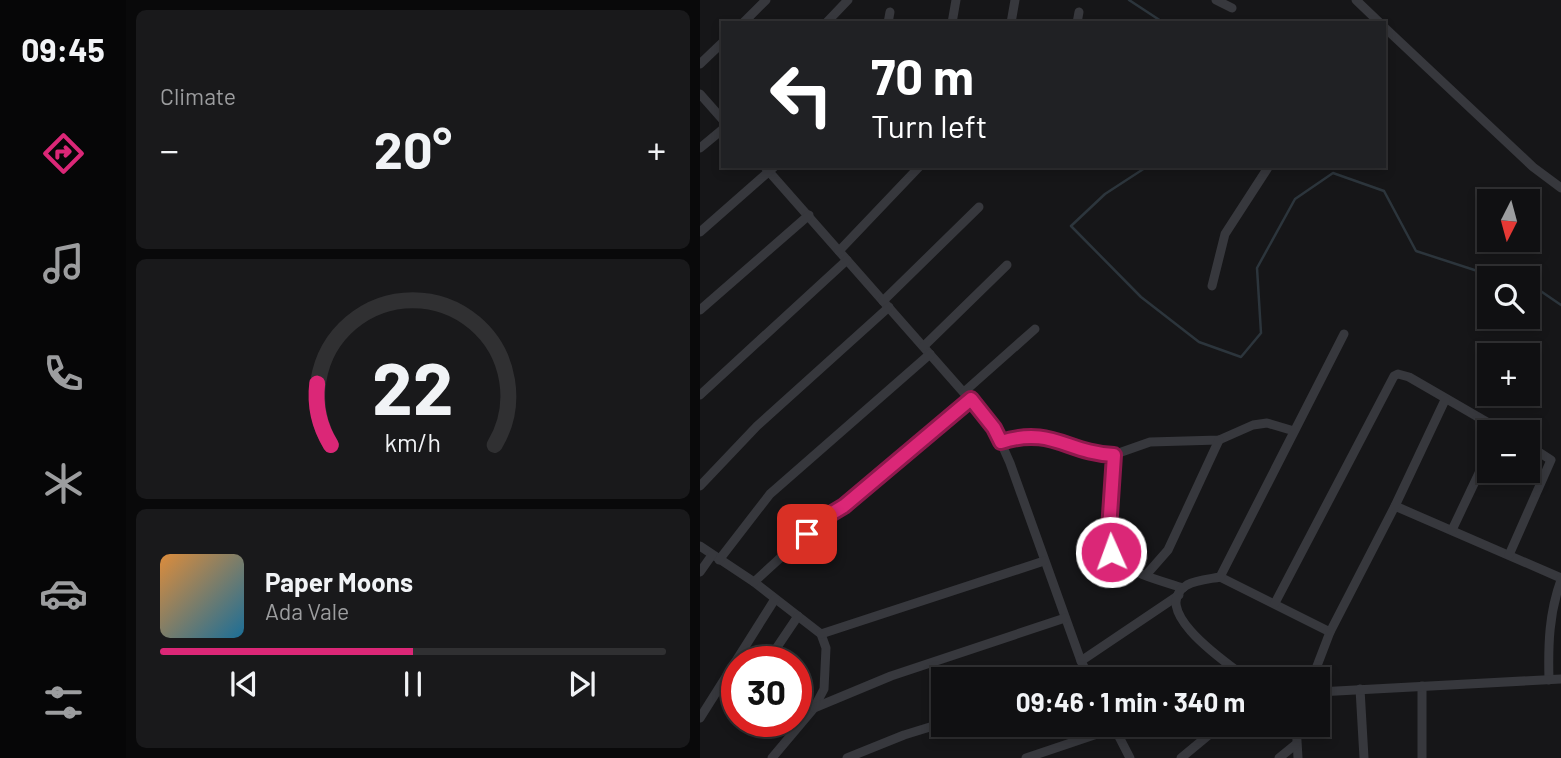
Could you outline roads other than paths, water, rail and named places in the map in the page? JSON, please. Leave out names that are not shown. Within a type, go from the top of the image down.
[{"type":"street","points":[[745,21],[766,0]]},
{"type":"street","points":[[828,21],[848,0]]},
{"type":"street","points":[[952,21],[956,0]]},
{"type":"street","points":[[1011,21],[1015,0]]},
{"type":"street","points":[[1216,0],[1233,8]]},
{"type":"street","points":[[1356,0],[1378,21]]},
{"type":"street","points":[[888,21],[890,12]]},
{"type":"street","points":[[1077,21],[1079,12]]},
{"type":"street","points":[[1386,29],[1533,167],[1561,187]]},
{"type":"street","points":[[700,64],[721,44]]},
{"type":"street","points":[[700,94],[721,118]]},
{"type":"street","points":[[700,148],[721,131]]},
{"type":"street","points":[[700,232],[770,168],[994,428],[1084,667]]},
{"type":"street","points":[[839,251],[918,168]]},
{"type":"street","points":[[1212,286],[1225,234],[1268,168]]},
{"type":"street","points":[[700,486],[757,426],[886,304],[979,207]]},
{"type":"street","points":[[700,310],[809,215]]},
{"type":"street","points":[[700,395],[847,260]]},
{"type":"street","points":[[700,572],[770,494],[927,350],[1007,265]]},
{"type":"street","points":[[754,582],[824,518],[844,506],[968,396],[1035,329]]},
{"type":"street","points":[[1220,577],[1344,334]]},
{"type":"street","points":[[1275,603],[1394,376],[1398,374],[1409,377],[1481,420]]},
{"type":"street","points":[[1317,667],[1330,632],[1395,506],[1445,400]]},
{"type":"street","points":[[1001,442],[1022,435],[1040,436],[1096,454],[1114,455],[1150,442],[1219,440],[1253,425],[1267,423],[1294,430]]},
{"type":"street","points":[[1146,575],[1168,550],[1219,440]]},
{"type":"street","points":[[1509,555],[1551,460],[1540,453]]},
{"type":"street","points":[[1114,455],[1109,530],[1111,552],[1118,561],[1181,592]]},
{"type":"street","points":[[1452,530],[1477,477]]},
{"type":"street","points":[[1395,506],[1561,579],[1552,605],[1548,647],[1549,680]]},
{"type":"street","points":[[700,546],[754,582],[821,634],[826,648],[826,678],[814,708],[772,758]]},
{"type":"street","points":[[821,634],[1044,561]]},
{"type":"street","points":[[1081,661],[1190,583],[1220,577],[1330,632]]},
{"type":"street","points":[[1181,592],[1177,608],[1188,628],[1232,667]]},
{"type":"street","points":[[700,718],[775,599]]},
{"type":"street","points":[[777,646],[798,616]]},
{"type":"street","points":[[814,708],[891,676],[1065,618]]},
{"type":"street","points":[[1330,691],[1561,680]]},
{"type":"street","points":[[1422,686],[1422,758]]},
{"type":"street","points":[[1360,690],[1364,758]]},
{"type":"street","points":[[847,758],[931,727]]},
{"type":"street","points":[[1027,758],[1084,737]]},
{"type":"street","points":[[1120,737],[1130,758]]},
{"type":"street","points":[[1181,758],[1206,737]]},
{"type":"street","points":[[1295,737],[1298,758]]},
{"type":"street","points":[[1279,758],[1295,745]]},
{"type":"waterway","points":[[1129,0],[1161,21]]},
{"type":"waterway","points":[[1145,168],[1105,194],[1071,226],[1141,297],[1199,342],[1241,357],[1261,333],[1257,268],[1295,199],[1333,173],[1384,191],[1416,251],[1477,271]]},
{"type":"waterway","points":[[1540,291],[1561,305]]}]
